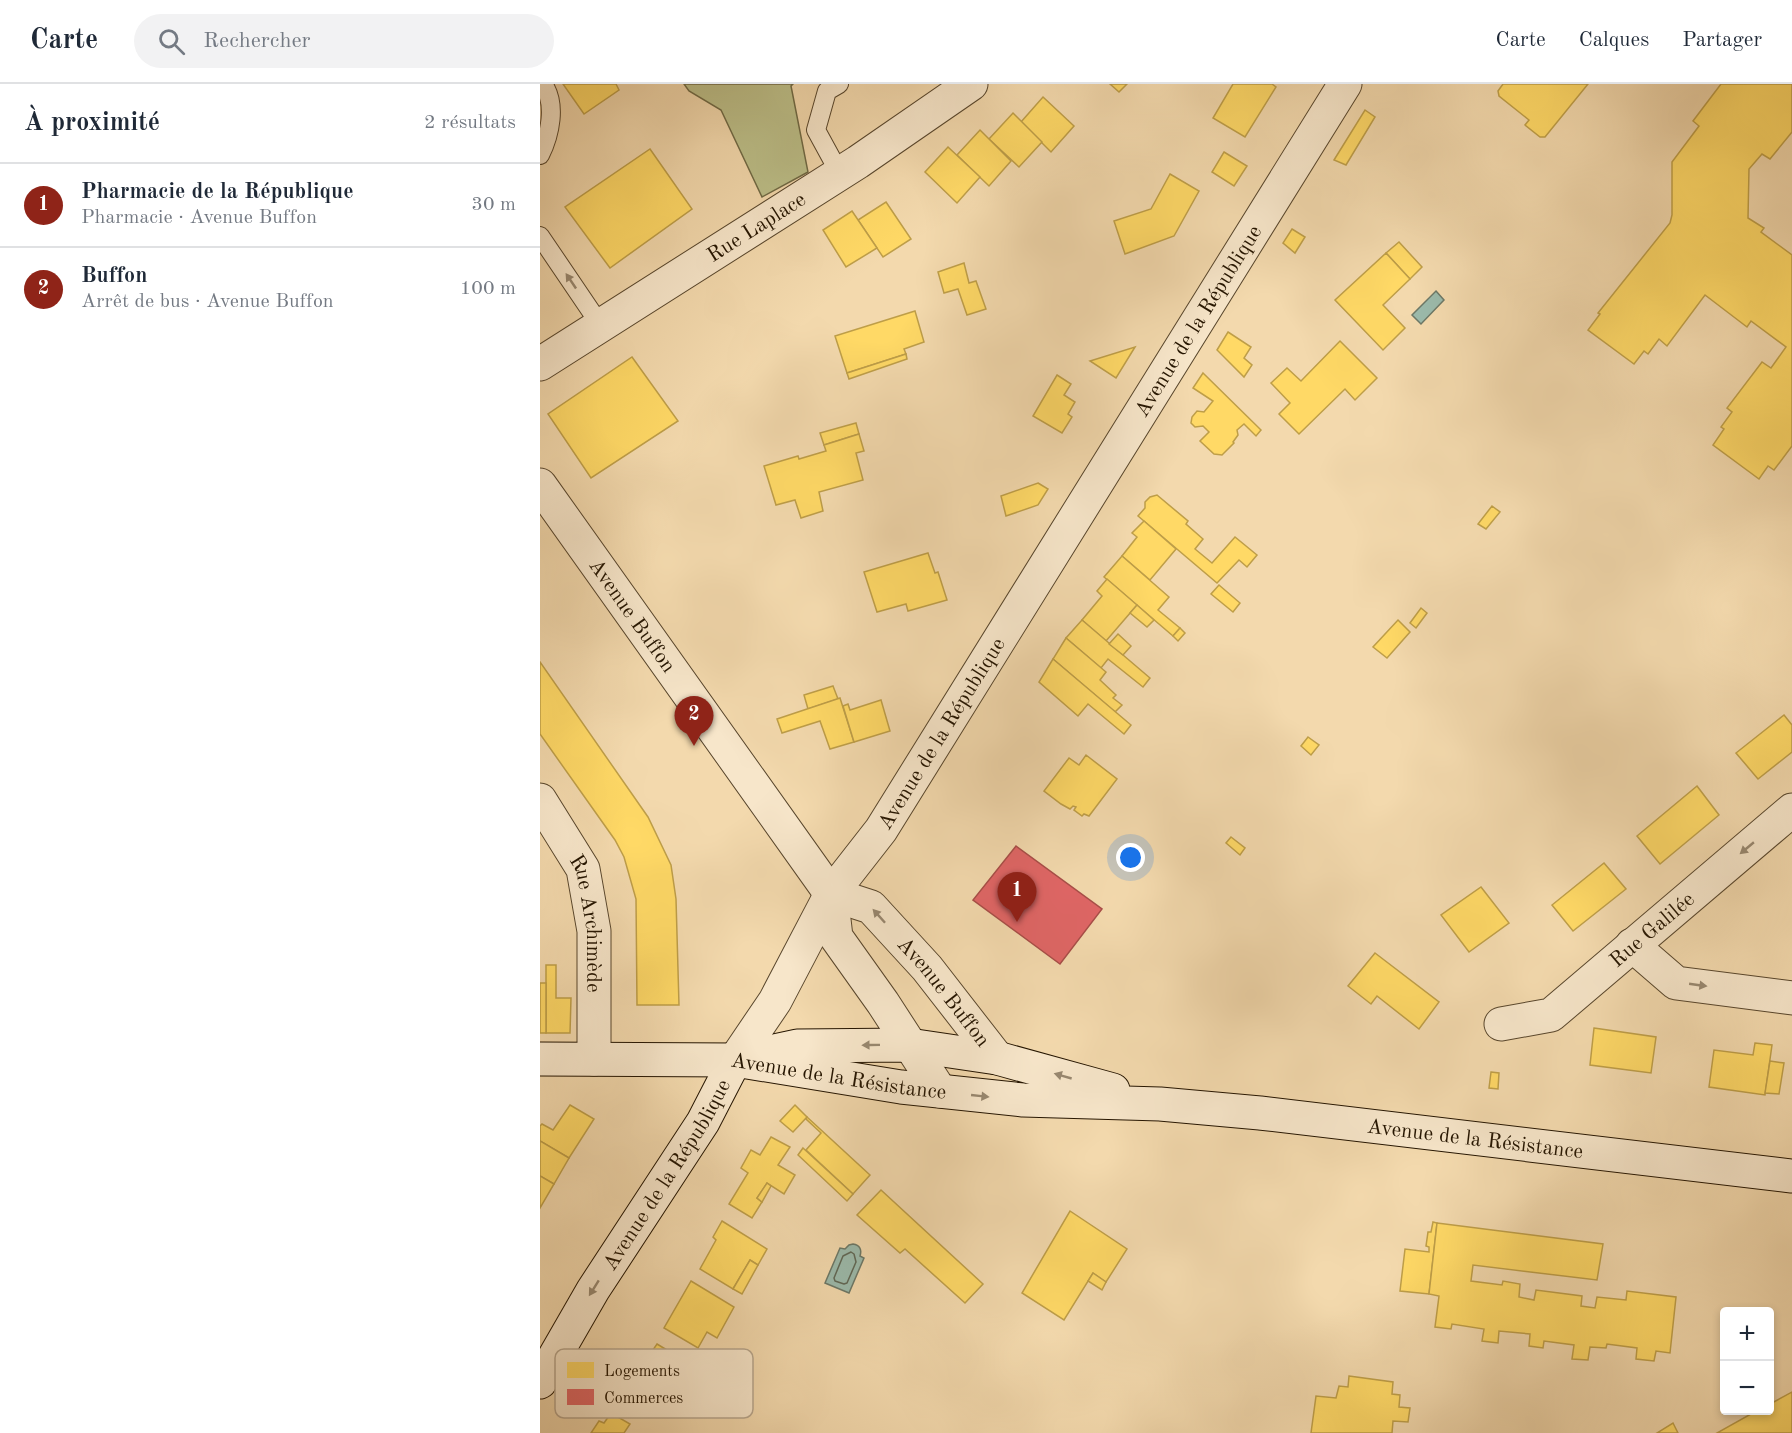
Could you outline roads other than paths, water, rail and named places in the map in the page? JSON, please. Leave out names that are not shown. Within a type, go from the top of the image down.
[{"type":"street","name":"Rue Laplace","points":[[540,364],[840,174],[970,84]]},
{"type":"street","name":"Avenue de la République","points":[[559,1349],[593,1290],[703,1122],[735,1060],[775,1001],[831,894],[881,830],[1345,84]]},
{"type":"street","name":"Avenue Buffon","points":[[540,485],[831,894],[836,937],[883,1003],[940,1091]]},
{"type":"street","name":"Rue Archimède","points":[[540,801],[583,869],[594,931],[594,1059]]},
{"type":"street","name":"Rue Galilée","points":[[1501,1024],[1551,1015],[1792,810]]},
{"type":"street","name":"Avenue Buffon","points":[[831,894],[871,907],[927,968],[997,1058]]},
{"type":"street","points":[[1632,945],[1676,982],[1792,998]]},
{"type":"street","name":"Avenue de la Résistance","points":[[735,1060],[797,1046],[909,1045],[997,1058],[1160,1104]]},
{"type":"street","points":[[540,1059],[735,1060]]},
{"type":"street","name":"Avenue de la Résistance","points":[[735,1060],[901,1087],[1023,1100],[1160,1104],[1260,1113],[1792,1176]]},
{"type":"street","name":"Avenue de la République","points":[[540,1382],[555,1356]]},
{"type":"lane","points":[[540,155],[549,129],[551,111],[547,88],[543,84]]},
{"type":"lane","points":[[839,84],[827,91],[816,130],[840,174]]},
{"type":"lane","points":[[540,236],[601,326]]},
{"type":"water","points":[[1436,291],[1444,300],[1421,324],[1412,315]]},
{"type":"water","points":[[853,1244],[859,1247],[860,1256],[864,1258],[849,1293],[825,1283],[840,1248],[845,1249]]},
{"type":"place","name":"Buffon","points":[[694,746]]},
{"type":"place","name":"Pharmacie de la République","points":[[1017,922]]}]
